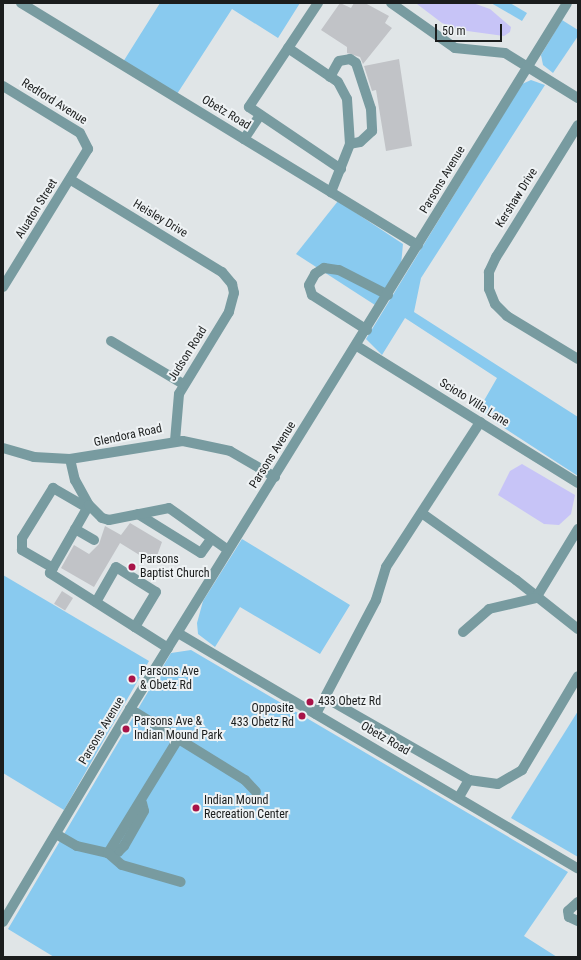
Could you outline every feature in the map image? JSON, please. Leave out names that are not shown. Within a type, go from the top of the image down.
[{"type":"street","name":"Obetz Road","points":[[21,3],[418,245]]},
{"type":"street","points":[[318,3],[249,107],[341,169]]},
{"type":"street","points":[[391,3],[455,48],[493,49],[528,67],[578,98]]},
{"type":"street","name":"Parsons Avenue","points":[[3,922],[130,709],[228,550],[367,330],[566,3]]},
{"type":"street","points":[[288,48],[330,77],[345,94],[351,119],[350,144],[331,192]]},
{"type":"street","points":[[330,77],[339,61],[350,59],[359,68],[362,90],[371,109],[372,131],[360,142],[350,144]]},
{"type":"street","name":"Redford Avenue","points":[[3,86],[80,133],[88,143]]},
{"type":"street","points":[[345,94],[362,90]]},
{"type":"street","points":[[244,139],[260,115]]},
{"type":"street","name":"Kershaw Drive","points":[[578,125],[496,257],[489,272],[489,289],[495,304],[507,316],[578,359]]},
{"type":"street","name":"Aluaton Street","points":[[3,287],[87,154],[88,143]]},
{"type":"street","name":"Heisley Drive","points":[[70,180],[222,272],[232,284]]},
{"type":"street","points":[[367,330],[312,295],[309,285],[315,274],[324,268],[339,270],[388,295]]},
{"type":"street","name":"Judson Road","points":[[175,440],[176,410],[183,384],[228,312],[234,293],[232,284]]},
{"type":"street","points":[[112,341],[183,384]]},
{"type":"street","name":"Scioto Villa Lane","points":[[357,346],[578,483]]},
{"type":"street","points":[[316,714],[326,698],[376,600],[386,566],[423,514],[480,422]]},
{"type":"street","name":"Glendora Road","points":[[3,448],[34,456],[70,459],[99,457],[175,440],[230,451],[275,477]]},
{"type":"street","points":[[70,459],[75,480],[88,507]]},
{"type":"street","points":[[53,568],[22,550],[22,538],[53,488],[88,507],[102,518],[109,520],[169,508],[228,550]]},
{"type":"street","points":[[88,507],[50,573],[168,648]]},
{"type":"street","points":[[138,514],[201,553],[211,539]]},
{"type":"street","points":[[423,514],[516,580],[536,598],[578,630]]},
{"type":"street","points":[[75,529],[94,540]]},
{"type":"street","points":[[463,632],[489,609],[536,598],[578,529]]},
{"type":"street","points":[[96,602],[116,568],[156,592],[135,627]]},
{"type":"street","name":"Obetz Road","points":[[178,633],[459,797],[578,869]]},
{"type":"street","points":[[326,698],[469,780],[498,784],[518,775],[578,676]]},
{"type":"street","points":[[130,709],[245,780],[256,792]]},
{"type":"street","points":[[108,853],[142,803],[178,739]]},
{"type":"street","points":[[459,797],[469,780]]},
{"type":"street","points":[[56,834],[77,846],[108,853],[122,865],[181,882]]},
{"type":"street","points":[[578,902],[568,911],[569,917],[578,921]]},
{"type":"shaded area","points":[[160,3],[300,3],[278,38],[232,9],[177,94],[123,62]]},
{"type":"shaded area","points":[[473,3],[490,9],[511,27],[510,32],[504,36],[460,30],[442,23],[417,4]]},
{"type":"shaded area","points":[[491,3],[510,3],[527,13],[522,21]]},
{"type":"shaded area","points":[[562,20],[578,30],[578,36],[553,73],[543,65],[541,55]]},
{"type":"shaded area","points":[[531,80],[545,85],[421,278],[414,312],[578,417],[578,476],[478,411],[497,378],[405,318],[382,355],[366,339],[522,84]]},
{"type":"shaded area","points":[[338,201],[403,244],[401,265],[375,305],[296,254]]},
{"type":"shaded area","points":[[522,464],[575,495],[571,514],[559,525],[544,524],[498,495],[510,471]]},
{"type":"shaded area","points":[[242,539],[350,605],[320,654],[240,607],[215,647],[198,634],[197,623],[203,601]]},
{"type":"shaded area","points":[[3,575],[149,661],[64,810],[3,773]]},
{"type":"shaded area","points":[[191,650],[568,872],[524,936],[557,957],[54,957],[8,929],[171,653]]},
{"type":"shaded area","points":[[578,711],[578,857],[511,818]]},
{"type":"building","points":[[340,3],[351,8],[354,3],[365,3],[389,16],[385,23],[392,28],[363,64],[360,57],[347,53],[347,47],[321,30]]},
{"type":"building","points":[[399,59],[412,146],[386,151],[376,90],[372,91],[364,66]]},
{"type":"building","points":[[130,523],[162,542],[154,564],[120,543],[94,587],[61,568],[74,545],[89,554],[99,544],[105,526],[121,535]]},
{"type":"building","points":[[62,591],[73,598],[65,611],[54,604]]},
{"type":"place","name":"Parsons Baptist Church","points":[[132,567]]},
{"type":"place","name":"Parsons Ave & Obetz Rd","points":[[132,679]]},
{"type":"place","name":"433 Obetz Rd","points":[[310,702]]},
{"type":"place","name":"Opposite 433 Obetz Rd","points":[[302,716]]},
{"type":"place","name":"Parsons Ave & Indian Mound Park","points":[[126,729]]},
{"type":"place","name":"Indian Mound Recreation Center","points":[[196,808]]}]
